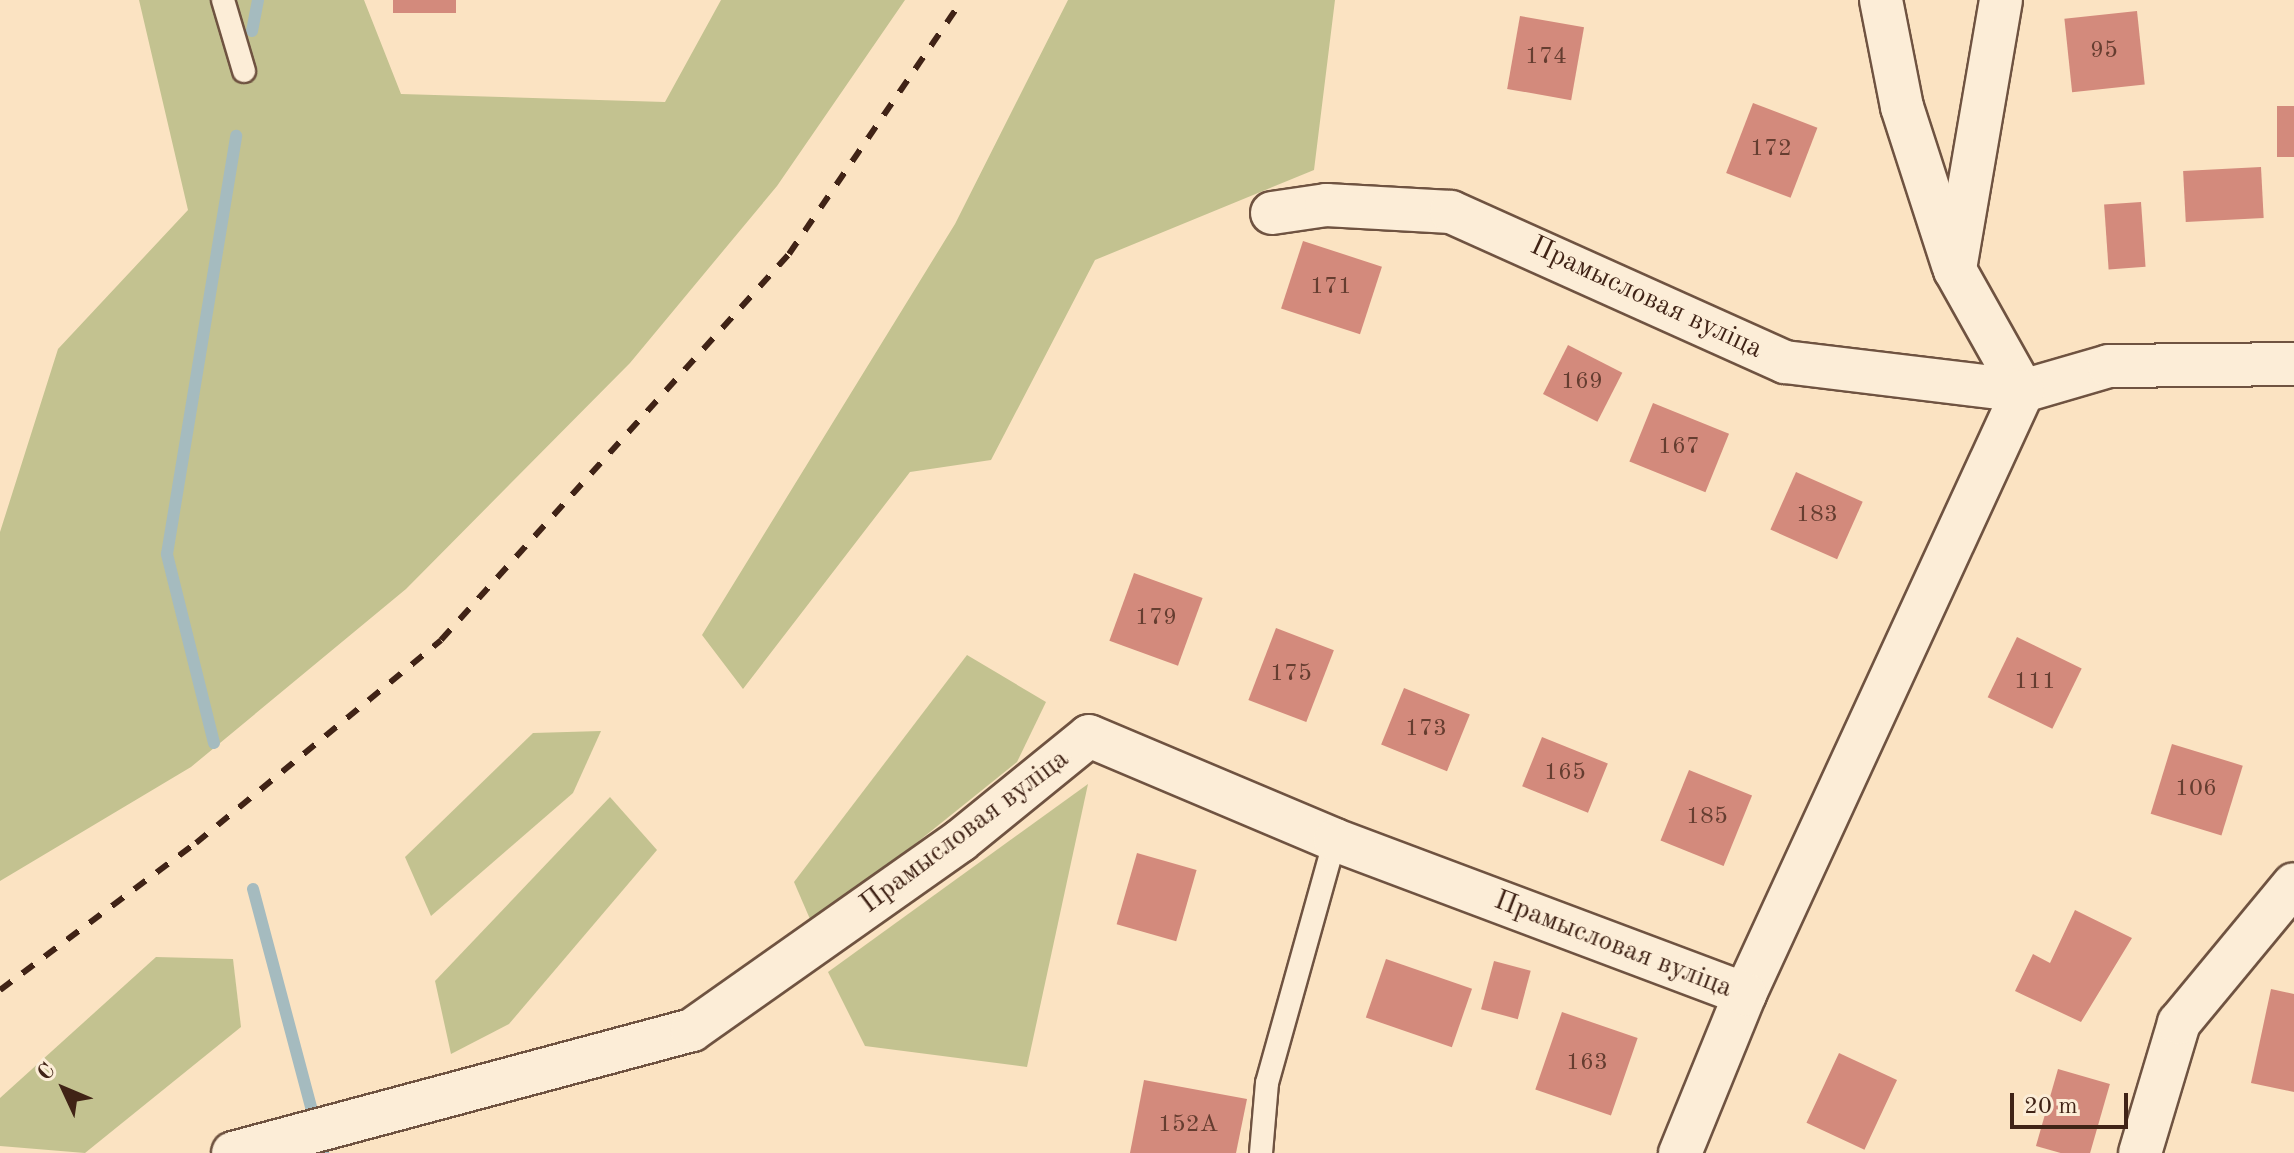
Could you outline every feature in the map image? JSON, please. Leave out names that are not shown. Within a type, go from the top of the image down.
[{"type":"street","points":[[1881,0],[1902,107],[1955,270],[2023,391]]},
{"type":"street","points":[[1955,270],[2001,0]]},
{"type":"street","name":"Прамысловая вуліца","points":[[1272,213],[1326,205],[1451,212],[1785,362],[2023,391],[2109,366],[2294,364]]},
{"type":"street","name":"Прамысловая вуліца","points":[[1680,1153],[1745,994],[2023,391]]},
{"type":"street","name":"Прамысловая вуліца","points":[[233,1153],[692,1030],[960,841],[1089,736],[1335,840],[1745,994]]},
{"type":"street","points":[[2140,1153],[2179,1023],[2294,884]]},
{"type":"lane","points":[[223,0],[244,71]]},
{"type":"lane","points":[[1261,1153],[1267,1083],[1335,840]]},
{"type":"shaded area","points":[[139,0],[364,0],[401,94],[665,102],[721,0],[905,0],[777,186],[630,363],[406,589],[191,767],[0,881],[0,532],[58,349],[188,210]]},
{"type":"shaded area","points":[[1068,0],[1335,0],[1314,170],[1095,260],[991,460],[910,472],[743,689],[702,635],[955,224]]},
{"type":"shaded area","points":[[967,655],[1046,702],[1017,762],[813,926],[794,882]]},
{"type":"shaded area","points":[[601,731],[573,793],[431,916],[405,857],[533,733]]},
{"type":"shaded area","points":[[1088,784],[1027,1067],[865,1046],[828,972]]},
{"type":"shaded area","points":[[610,797],[657,850],[509,1024],[451,1054],[435,981]]},
{"type":"shaded area","points":[[156,957],[233,959],[241,1027],[85,1153],[0,1146],[0,1098]]},
{"type":"building","points":[[393,0],[456,0],[456,13],[393,13]]},
{"type":"building","points":[[2137,11],[2145,85],[2072,92],[2064,19]]},
{"type":"building","points":[[1520,16],[1584,27],[1571,100],[1507,89]]},
{"type":"building","points":[[1753,103],[1817,128],[1791,198],[1726,173]]},
{"type":"building","points":[[2277,106],[2294,106],[2294,157],[2277,157]]},
{"type":"building","points":[[2261,167],[2264,218],[2186,222],[2183,171]]},
{"type":"building","points":[[2141,202],[2146,267],[2109,269],[2104,205]]},
{"type":"building","points":[[1303,241],[1382,267],[1360,334],[1281,309]]},
{"type":"building","points":[[1568,345],[1622,373],[1597,422],[1543,394]]},
{"type":"building","points":[[1653,403],[1729,434],[1705,492],[1629,461]]},
{"type":"building","points":[[1796,472],[1863,502],[1837,559],[1770,530]]},
{"type":"building","points":[[1134,573],[1203,598],[1178,666],[1109,641]]},
{"type":"building","points":[[1276,628],[1334,650],[1306,722],[1248,700]]},
{"type":"building","points":[[2017,637],[2082,669],[2052,729],[1988,697]]},
{"type":"building","points":[[1404,688],[1470,715],[1447,771],[1381,745]]},
{"type":"building","points":[[1542,737],[1608,764],[1588,813],[1522,786]]},
{"type":"building","points":[[2172,744],[2243,766],[2221,835],[2151,814]]},
{"type":"building","points":[[1689,770],[1752,795],[1724,866],[1661,840]]},
{"type":"building","points":[[1137,853],[1197,870],[1176,941],[1117,924]]},
{"type":"building","points":[[2075,910],[2132,938],[2081,1022],[2015,991],[2033,954],[2050,963]]},
{"type":"building","points":[[1386,959],[1472,989],[1452,1047],[1366,1018]]},
{"type":"building","points":[[1494,961],[1531,971],[1518,1019],[1481,1009]]},
{"type":"building","points":[[2271,989],[2294,994],[2294,1092],[2251,1083]]},
{"type":"building","points":[[1562,1012],[1638,1038],[1611,1116],[1535,1090]]},
{"type":"building","points":[[1839,1053],[1897,1080],[1864,1150],[1806,1123]]},
{"type":"building","points":[[2058,1069],[2110,1084],[2090,1153],[2061,1153],[2036,1146]]},
{"type":"building","points":[[1144,1080],[1247,1099],[1236,1153],[1130,1153]]},
{"type":"waterway","points":[[252,31],[258,0]]},
{"type":"waterway","points":[[214,743],[167,554],[236,136]]},
{"type":"waterway","points":[[253,889],[323,1153]]},
{"type":"railway","points":[[0,990],[196,843],[441,640],[789,254],[962,0]]}]
